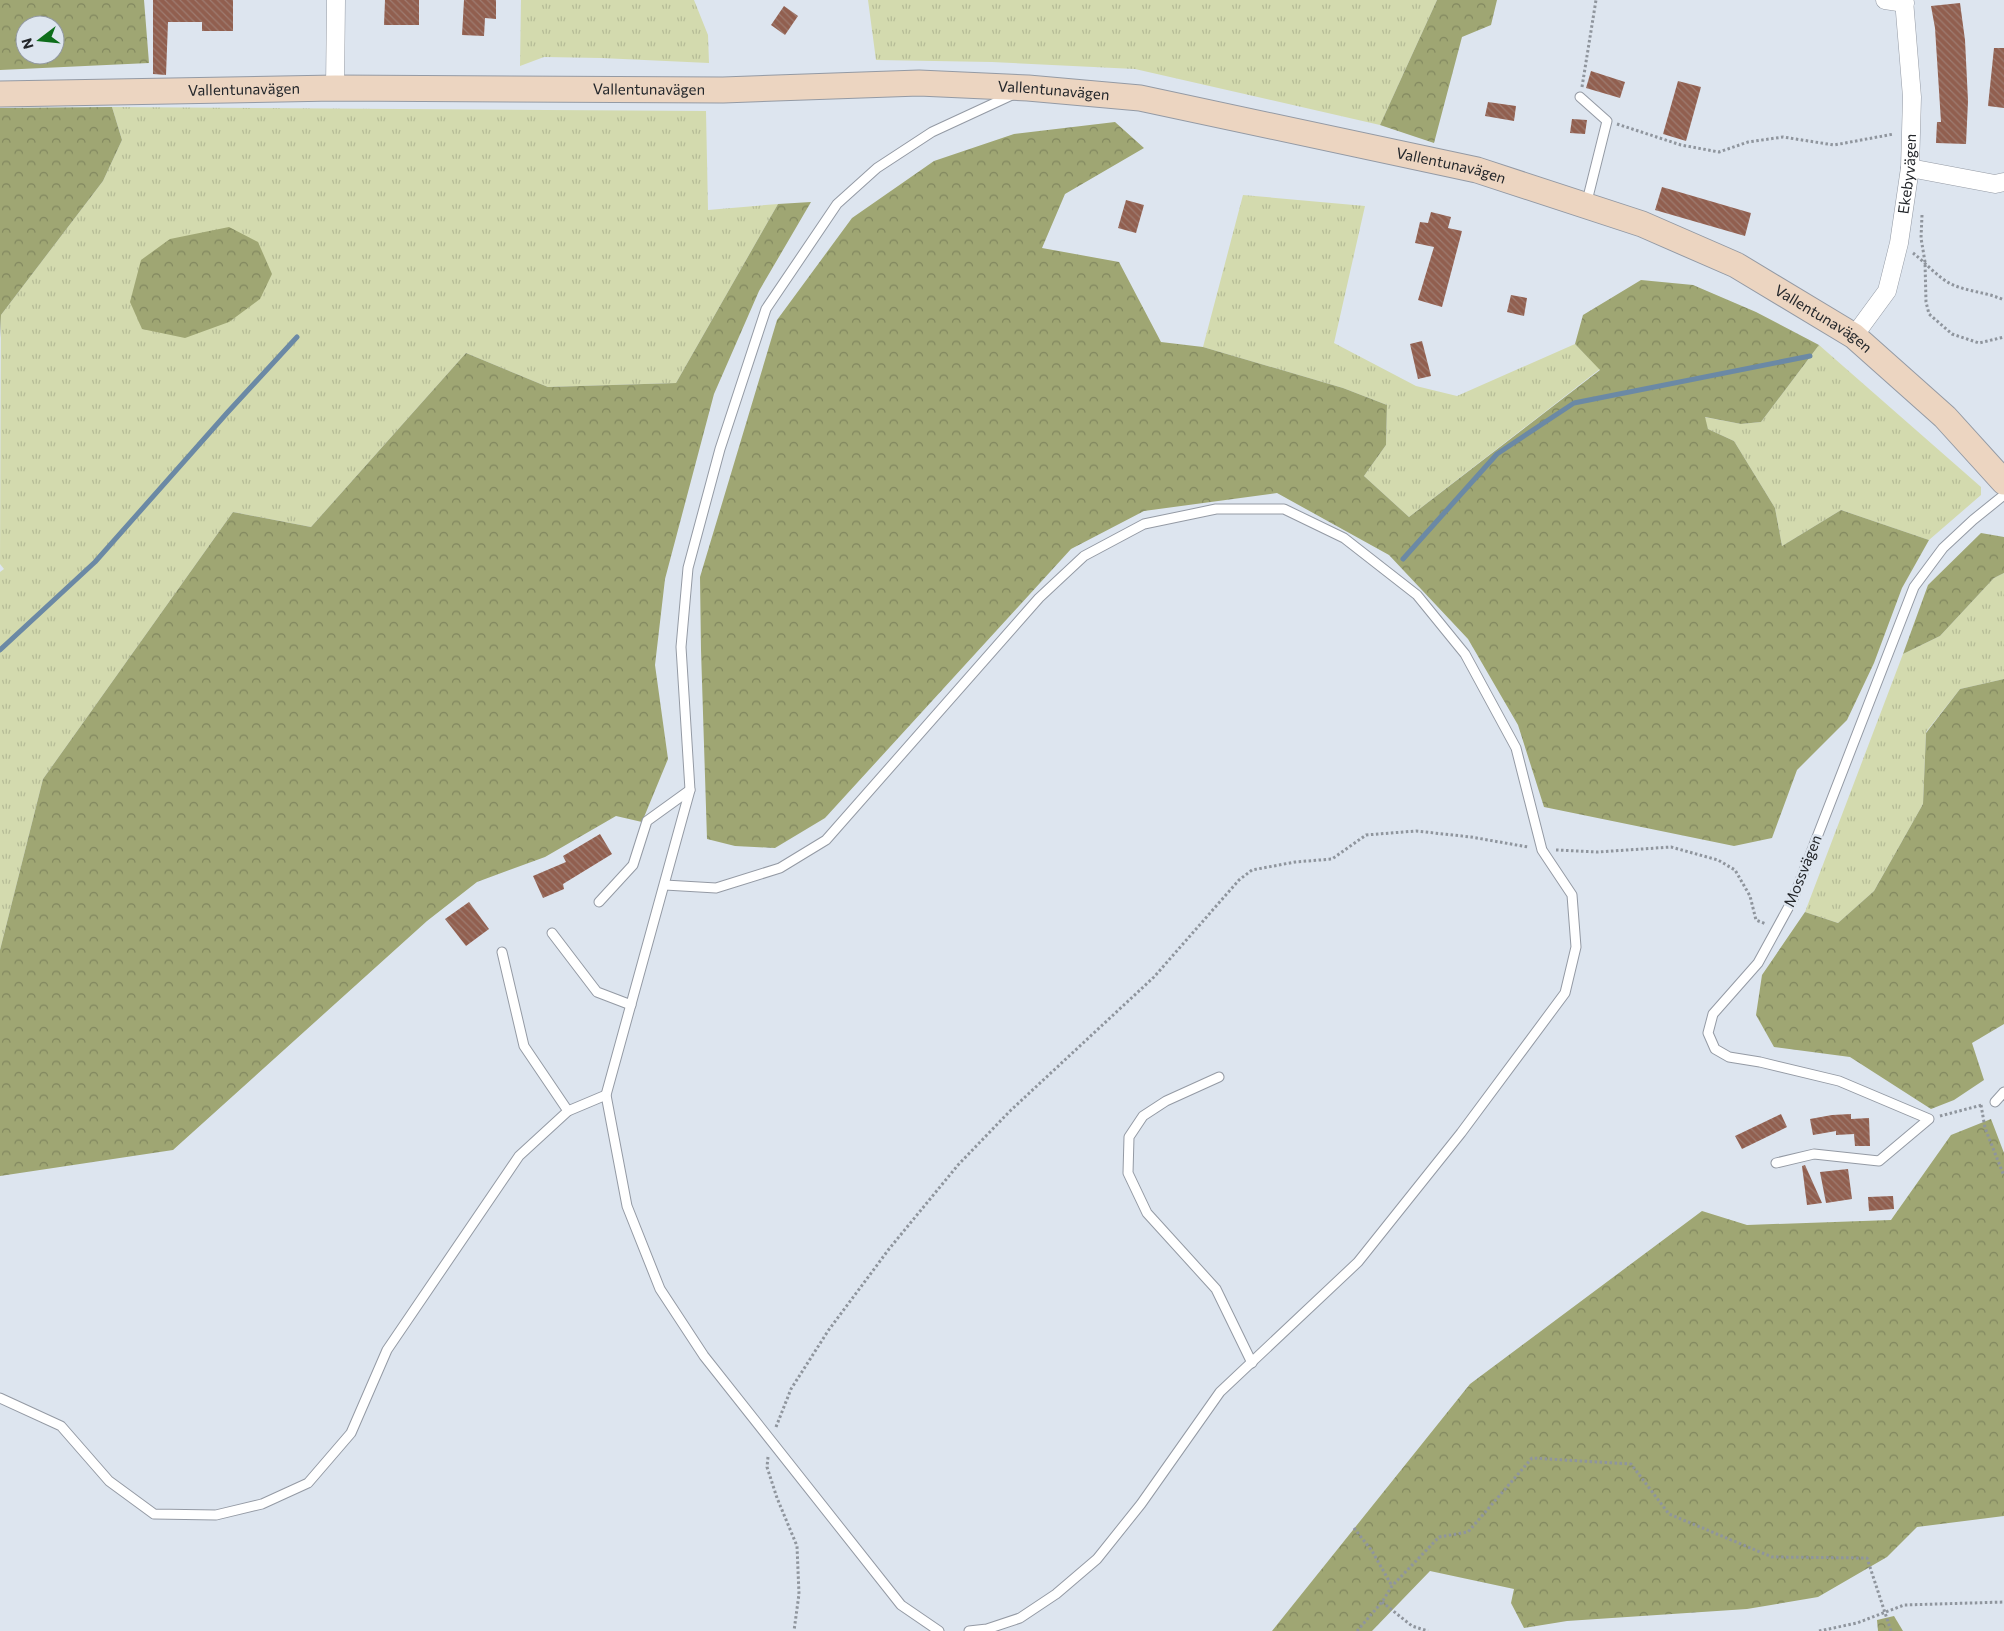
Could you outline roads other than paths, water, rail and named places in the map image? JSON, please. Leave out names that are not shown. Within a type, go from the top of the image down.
[{"type":"main road","name":"Vallentunavägen","points":[[0,94],[336,88],[723,90],[919,83],[1028,88],[1140,98],[1477,170],[1642,224],[1736,265],[1854,336],[1945,417],[2004,482]]},
{"type":"street","points":[[336,0],[336,88]]},
{"type":"street","points":[[1884,0],[1905,2]]},
{"type":"street","name":"Ekebyvägen","points":[[1854,336],[1887,291],[1899,242],[1910,168],[1912,97],[1905,2]]},
{"type":"street","points":[[1910,168],[1995,184],[2004,182]]},
{"type":"lane","points":[[938,1631],[901,1605],[770,1442],[704,1356],[660,1289],[627,1206],[606,1096],[690,790],[681,647],[688,568],[720,449],[766,309],[837,204],[877,168],[932,132],[1028,88]]},
{"type":"lane","points":[[1580,97],[1607,121],[1586,205]]},
{"type":"lane","name":"Mossvägen","points":[[1776,1163],[1814,1154],[1879,1161],[1929,1119],[1839,1081],[1760,1062],[1730,1057],[1714,1049],[1708,1033],[1713,1014],[1758,963],[1793,899],[1914,587],[1943,548],[2004,494]]},
{"type":"lane","points":[[665,885],[716,888],[780,868],[826,840],[1039,598],[1084,556],[1144,524],[1216,509],[1284,509],[1344,538],[1417,595],[1465,654],[1516,748],[1542,850],[1572,895],[1576,947],[1565,993],[1460,1133],[1358,1262],[1220,1392],[1142,1504],[1097,1559],[1056,1594],[1020,1618],[987,1629],[969,1631]]},
{"type":"lane","points":[[599,902],[633,865],[647,821],[690,790]]},
{"type":"lane","points":[[552,933],[597,992],[631,1005]]},
{"type":"lane","points":[[502,952],[524,1046],[568,1111]]},
{"type":"lane","points":[[1219,1077],[1166,1101],[1143,1116],[1129,1137],[1128,1173],[1146,1213],[1216,1288],[1252,1363]]},
{"type":"lane","points":[[1995,1102],[2004,1092]]},
{"type":"lane","points":[[0,1398],[61,1426],[109,1481],[154,1514],[216,1515],[262,1504],[308,1483],[351,1433],[387,1350],[425,1297],[519,1156],[568,1111],[606,1096]]},
{"type":"waterway","points":[[0,650],[95,562],[297,337]]},
{"type":"waterway","points":[[1403,559],[1497,454],[1574,403],[1810,356]]}]
